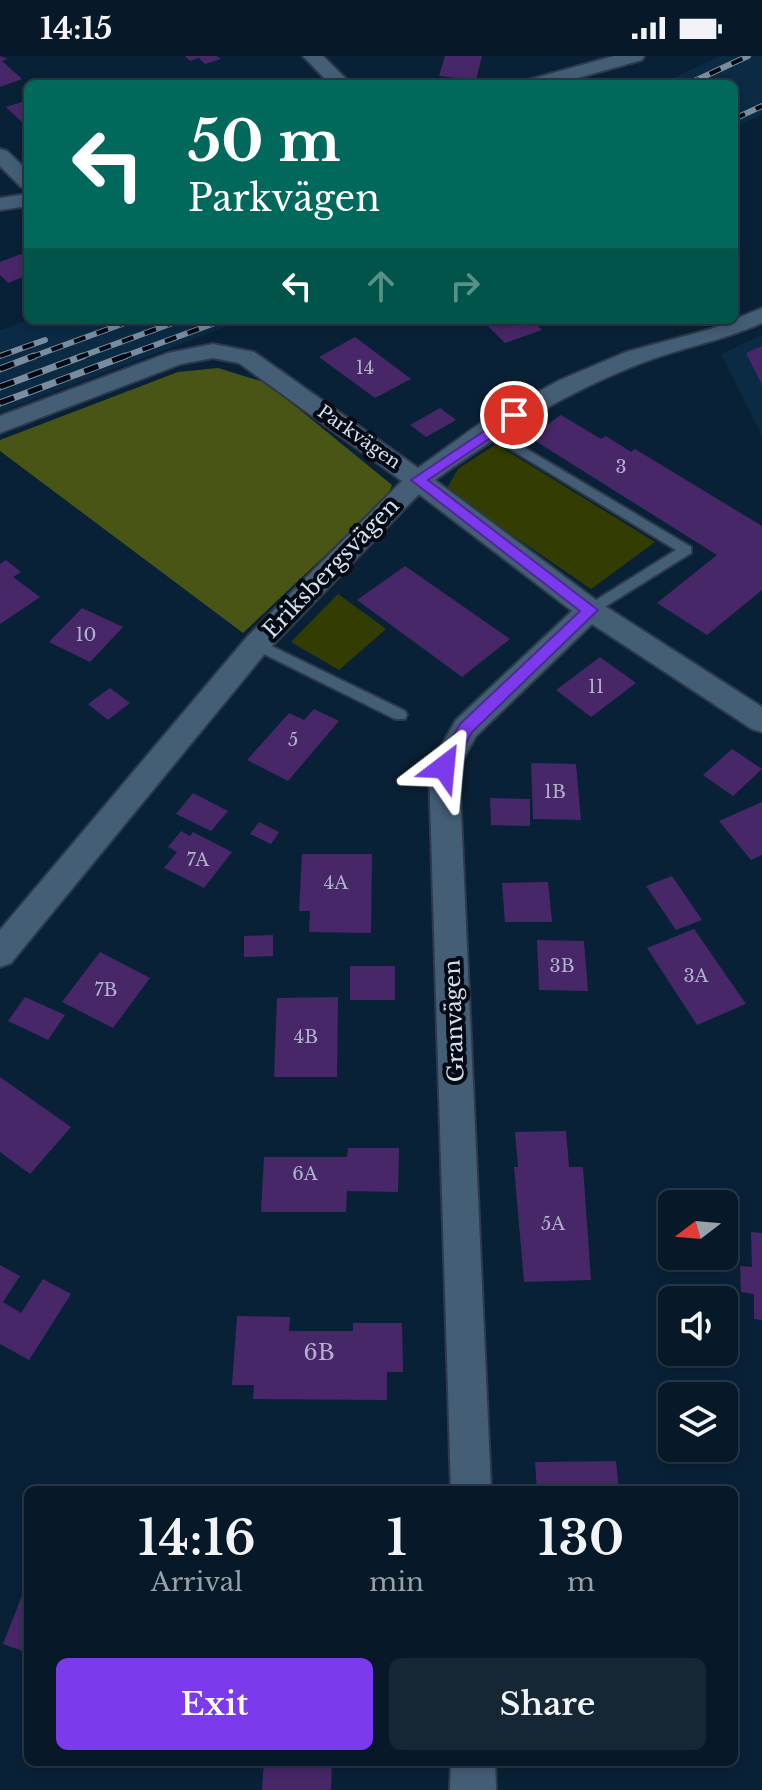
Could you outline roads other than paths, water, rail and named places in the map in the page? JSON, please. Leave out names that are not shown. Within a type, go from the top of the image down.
[{"type":"street","points":[[312,56],[337,80]]},
{"type":"street","points":[[549,80],[635,56]]},
{"type":"street","points":[[0,155],[24,179]]},
{"type":"street","points":[[0,204],[24,201]]},
{"type":"street","name":"Eriksbergsvägen","points":[[0,953],[257,644],[418,480],[488,430],[568,385],[634,357],[719,334],[762,315]]},
{"type":"street","name":"Parkvägen","points":[[0,425],[176,358],[213,351],[246,357],[418,480],[590,610],[762,721]]},
{"type":"street","name":"Granvägen","points":[[471,1486],[444,767],[466,728],[590,610]]},
{"type":"street","points":[[473,1766],[473,1790]]},
{"type":"lane","points":[[488,430],[686,550],[590,610]]},
{"type":"lane","points":[[257,644],[400,715]]},
{"type":"railway","points":[[697,80],[748,56]]},
{"type":"railway","points":[[738,117],[762,106]]},
{"type":"railway","points":[[29,358],[122,324]]},
{"type":"railway","points":[[77,358],[170,324]]},
{"type":"railway","points":[[120,358],[212,324]]},
{"type":"railway","points":[[0,356],[45,340]]},
{"type":"railway","points":[[0,369],[34,356]]},
{"type":"railway","points":[[0,387],[83,356]]},
{"type":"railway","points":[[0,403],[125,356]]}]
